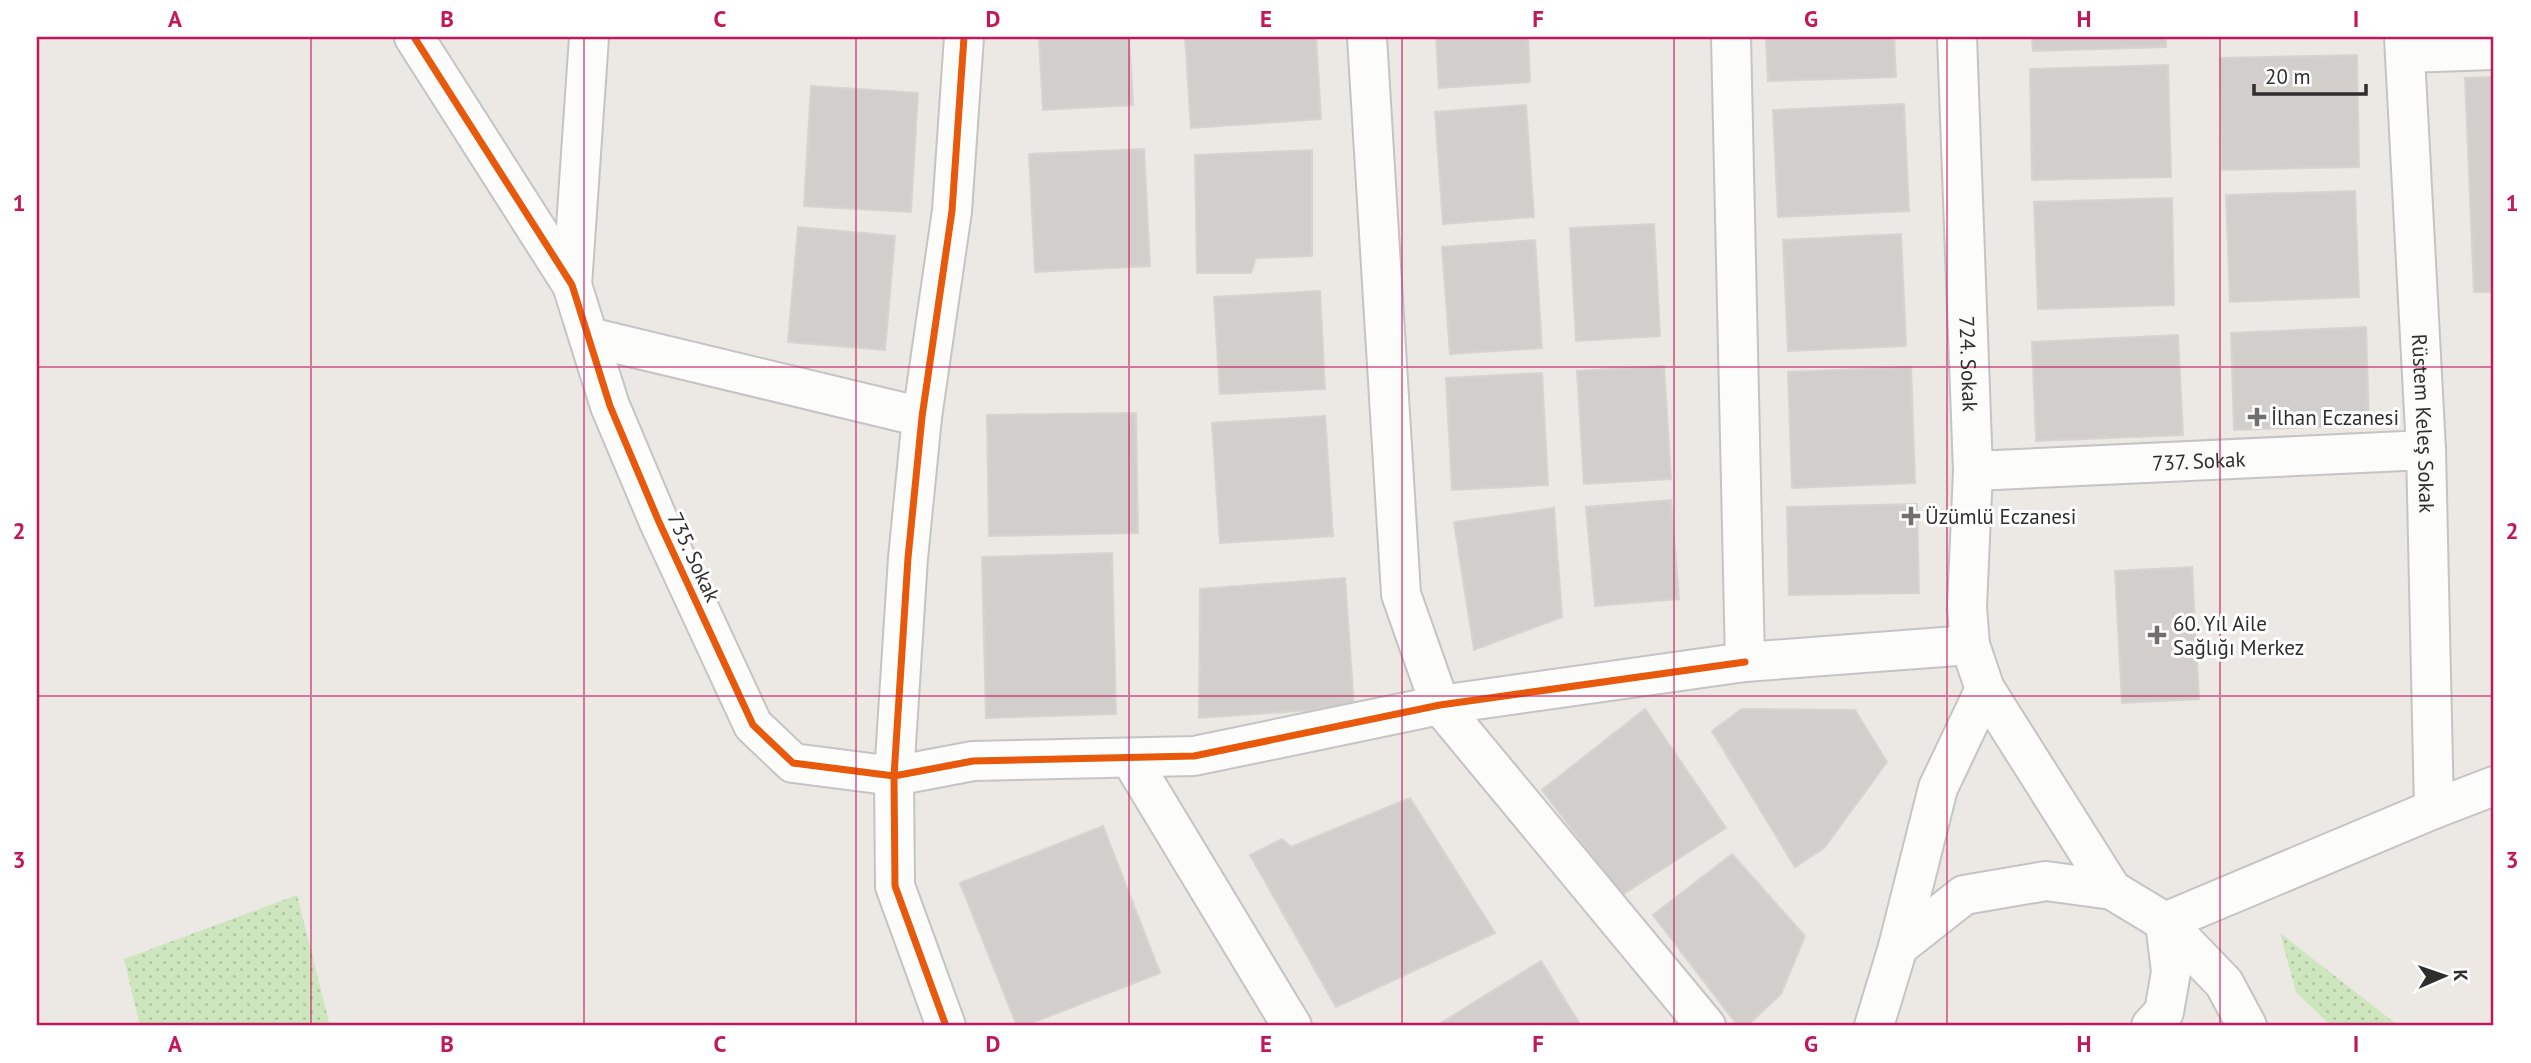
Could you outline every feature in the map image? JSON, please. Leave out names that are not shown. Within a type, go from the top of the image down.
[{"type":"street","name":"735. Sokak","points":[[414,37],[572,285],[610,406],[649,499],[753,725],[793,763],[894,776],[973,761],[1194,756],[1440,705],[1745,662],[1970,645]]},
{"type":"street","points":[[572,285],[589,37]]},
{"type":"street","points":[[946,1026],[895,886],[894,776],[908,558],[922,417],[952,212],[964,37]]},
{"type":"street","points":[[1367,37],[1401,594],[1440,705],[1706,1026]]},
{"type":"street","points":[[1731,37],[1745,662]]},
{"type":"street","name":"724. Sokak","points":[[1957,37],[1973,471],[1967,607],[1970,645],[1985,689],[2112,890]]},
{"type":"street","points":[[2405,45],[2494,50]]},
{"type":"street","name":"Rüstem Keleş Sokak","points":[[2405,45],[2426,450],[2434,809]]},
{"type":"street","points":[[589,337],[922,417]]},
{"type":"street","name":"737. Sokak","points":[[1973,471],[2426,450]]},
{"type":"street","points":[[1874,1026],[1898,947],[1938,788],[1985,689]]},
{"type":"street","points":[[1129,758],[1292,1026]]},
{"type":"street","points":[[2165,922],[2494,786]]},
{"type":"street","points":[[1898,947],[1964,895],[2046,881],[2112,890],[2165,922],[2224,983],[2247,1026]]},
{"type":"street","points":[[2151,1026],[2164,1012],[2171,972],[2165,922]]},
{"type":"green space","points":[[297,895],[330,1026],[140,1026],[124,959]]},
{"type":"green space","points":[[2280,933],[2400,1026],[2331,1026],[2296,992]]},
{"type":"building","points":[[1039,37],[1129,37],[1133,105],[1043,110]]},
{"type":"building","points":[[1185,37],[1316,37],[1321,119],[1191,128]]},
{"type":"building","points":[[1436,37],[1528,37],[1530,82],[1439,88]]},
{"type":"building","points":[[1766,37],[1894,37],[1896,77],[1768,81]]},
{"type":"building","points":[[2032,37],[2166,37],[2166,47],[2033,51]]},
{"type":"building","points":[[2357,55],[2359,167],[2222,170],[2220,58]]},
{"type":"building","points":[[2168,65],[2171,177],[2032,180],[2030,69]]},
{"type":"building","points":[[2494,77],[2494,292],[2474,292],[2465,78]]},
{"type":"building","points":[[811,86],[918,93],[911,212],[804,206]]},
{"type":"building","points":[[1904,104],[1909,211],[1778,217],[1773,110]]},
{"type":"building","points":[[1526,105],[1534,217],[1443,224],[1435,112]]},
{"type":"building","points":[[1144,149],[1150,266],[1035,272],[1029,154]]},
{"type":"building","points":[[1312,150],[1312,256],[1256,258],[1251,273],[1197,273],[1195,155]]},
{"type":"building","points":[[2355,191],[2359,297],[2230,302],[2226,195]]},
{"type":"building","points":[[2172,198],[2174,305],[2038,309],[2034,202]]},
{"type":"building","points":[[1654,224],[1660,336],[1576,341],[1570,228]]},
{"type":"building","points":[[798,227],[895,236],[885,350],[788,342]]},
{"type":"building","points":[[1901,234],[1906,346],[1788,351],[1783,240]]},
{"type":"building","points":[[1535,240],[1542,348],[1450,354],[1442,247]]},
{"type":"building","points":[[1320,291],[1325,389],[1220,394],[1214,297]]},
{"type":"building","points":[[2366,327],[2369,425],[2234,430],[2231,333]]},
{"type":"building","points":[[2178,335],[2183,435],[2036,441],[2032,342]]},
{"type":"building","points":[[1664,366],[1671,479],[1584,484],[1577,371]]},
{"type":"building","points":[[1911,367],[1915,483],[1792,488],[1788,372]]},
{"type":"building","points":[[1542,373],[1548,485],[1452,490],[1446,378]]},
{"type":"building","points":[[1136,413],[1138,533],[989,536],[987,415]]},
{"type":"building","points":[[1325,416],[1333,536],[1220,543],[1212,423]]},
{"type":"building","points":[[1671,500],[1679,599],[1595,606],[1586,507]]},
{"type":"building","points":[[1917,504],[1919,593],[1789,595],[1787,507]]},
{"type":"building","points":[[1554,508],[1562,617],[1474,650],[1454,522]]},
{"type":"building","points":[[1112,553],[1116,714],[986,718],[982,557]]},
{"type":"building","name":"60. Yıl Aile Sağlığı Merkez","points":[[2192,567],[2199,699],[2122,703],[2115,571]]},
{"type":"building","points":[[1345,578],[1354,707],[1199,718],[1200,589]]},
{"type":"building","points":[[1645,709],[1726,828],[1622,895],[1542,790]]},
{"type":"building","points":[[1742,709],[1855,710],[1887,762],[1824,848],[1795,867],[1712,731]]},
{"type":"building","points":[[1410,798],[1495,933],[1336,1007],[1250,855],[1282,839],[1291,847]]},
{"type":"building","points":[[1103,826],[1160,973],[1024,1026],[1017,1026],[960,883]]},
{"type":"building","points":[[1732,854],[1805,936],[1781,994],[1747,1026],[1738,1026],[1653,915]]},
{"type":"building","points":[[1541,961],[1581,1026],[1436,1026]]},
{"type":"cycle path","points":[[414,37],[572,285],[610,406],[659,522],[753,725],[793,763],[894,776],[895,886],[946,1026]]},
{"type":"cycle path","points":[[964,37],[952,211],[922,417],[908,558],[894,776],[973,761],[1194,756],[1440,705],[1745,662]]},
{"type":"place","name":"İlhan Eczanesi","points":[[2257,417]]},
{"type":"place","name":"Üzümlü Eczanesi","points":[[1911,516]]},
{"type":"place","name":"60. Yıl Aile Sağlığı Merkez","points":[[2157,635]]}]
